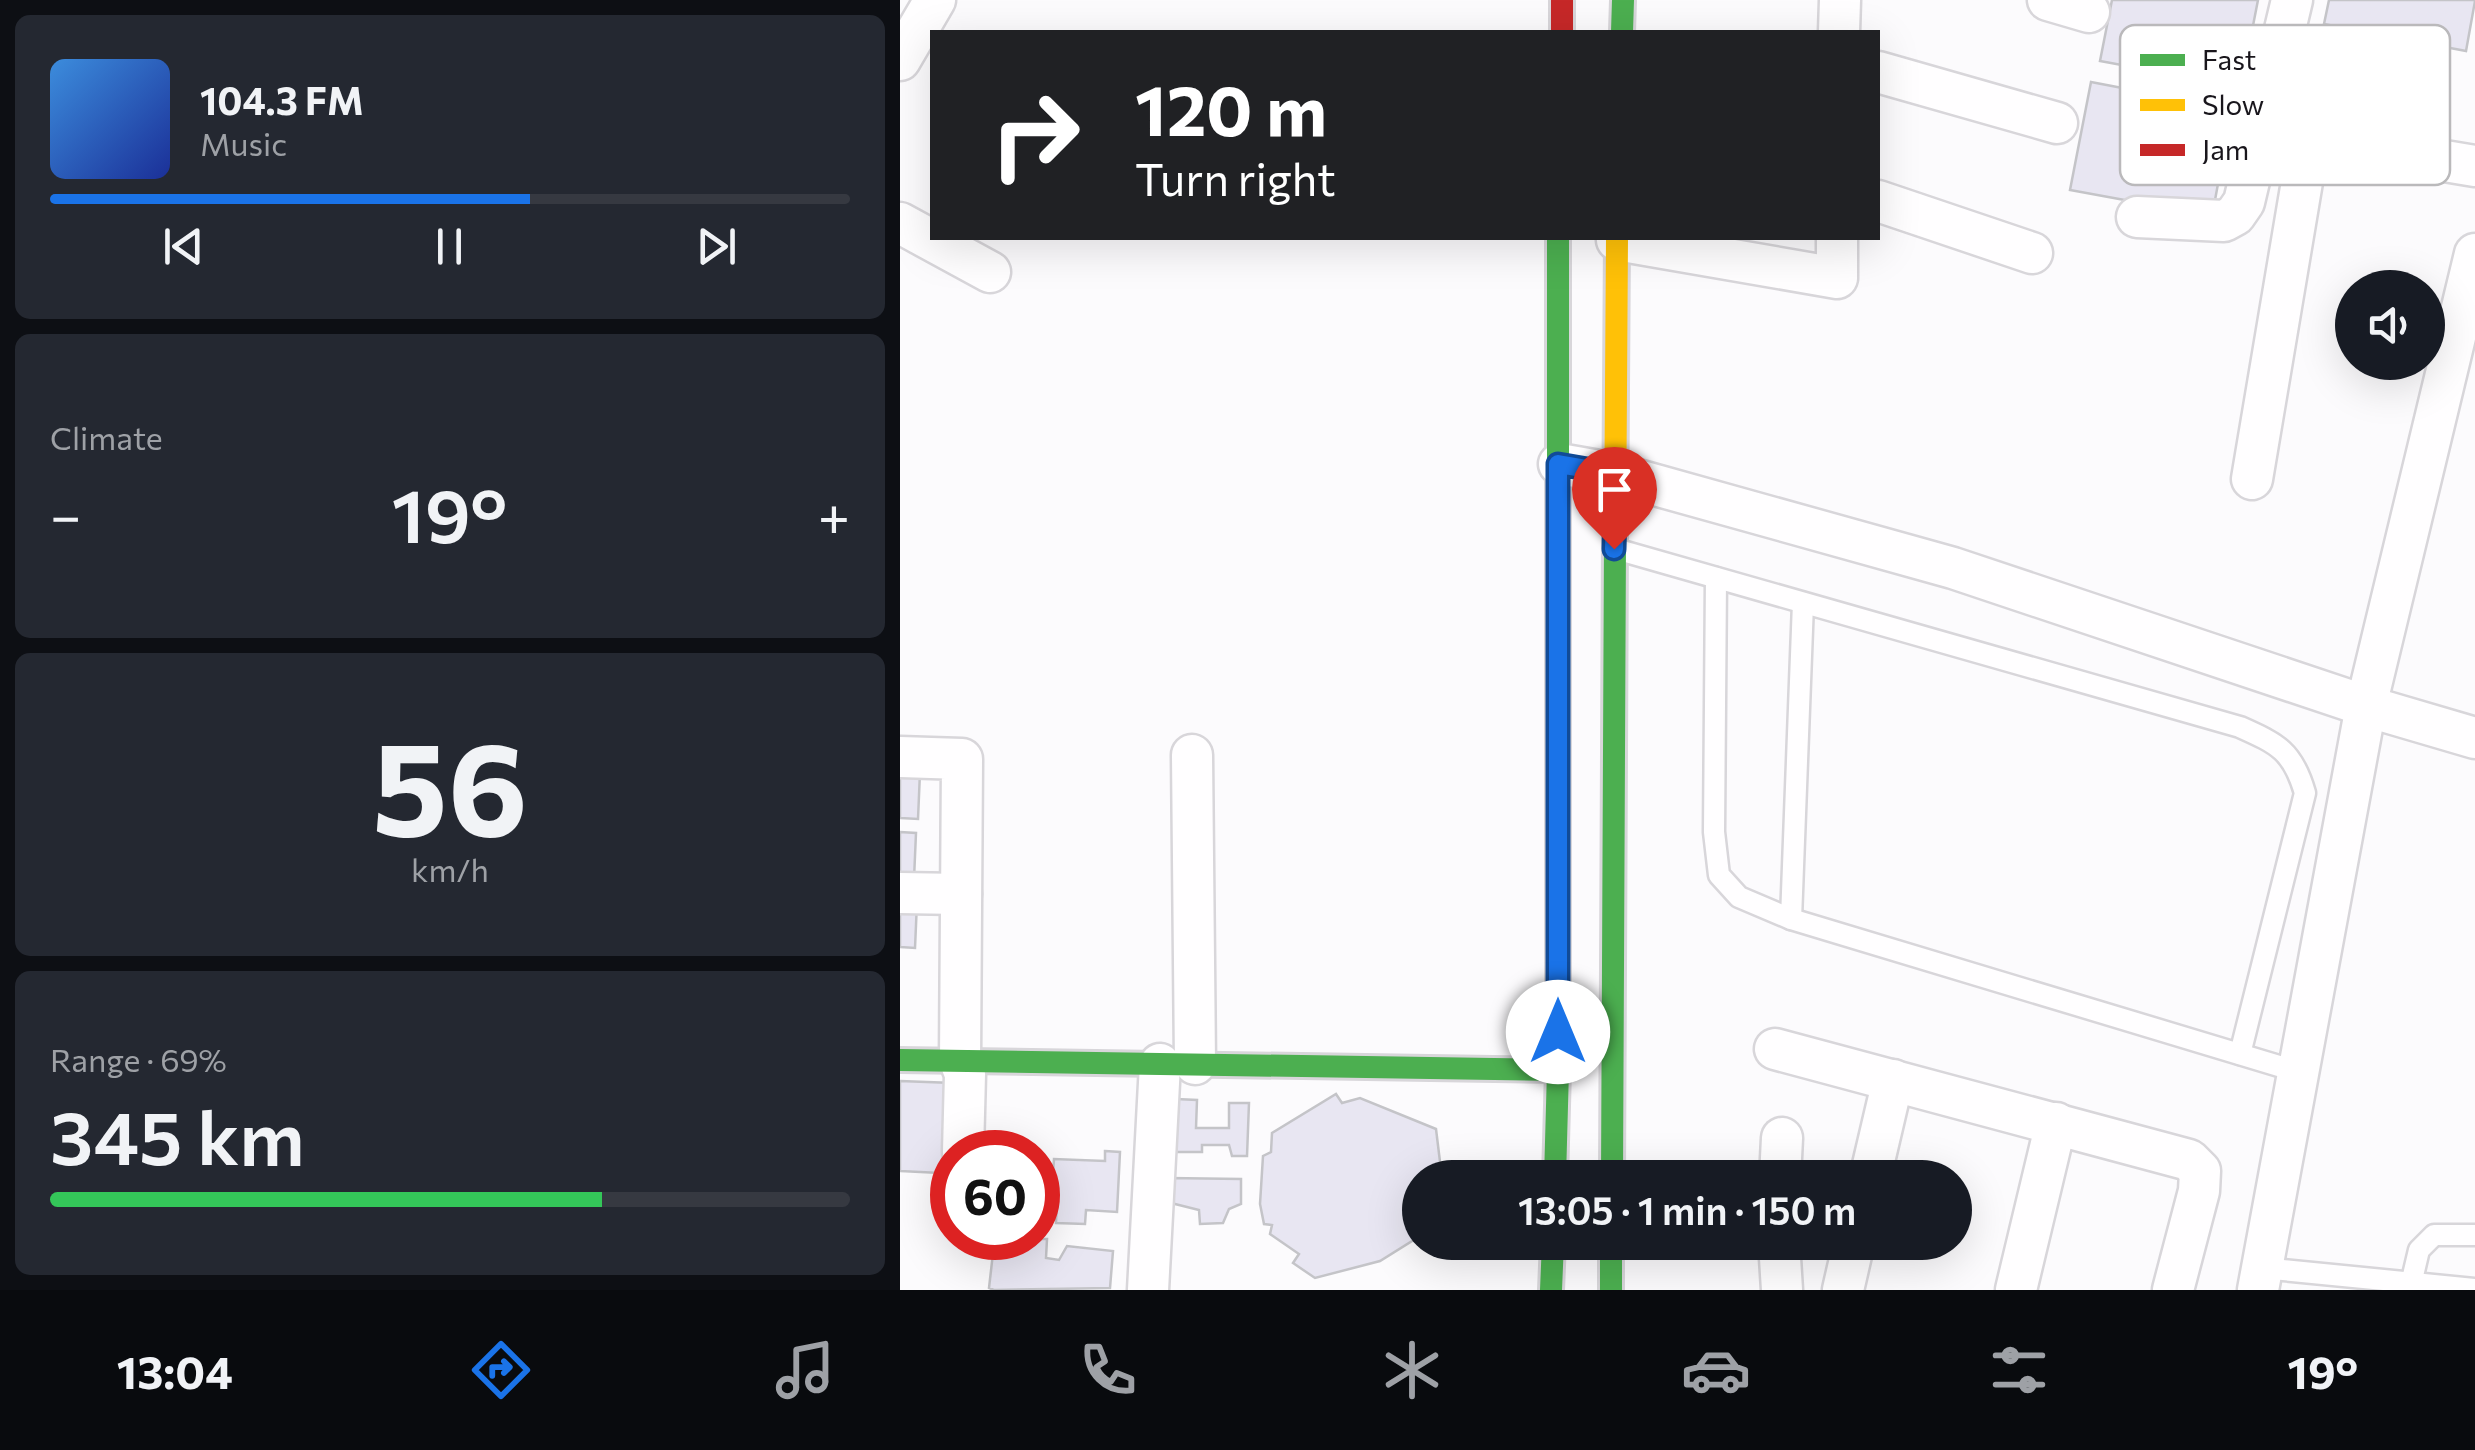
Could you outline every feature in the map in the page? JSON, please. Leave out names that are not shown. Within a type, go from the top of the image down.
[{"type":"main road","points":[[1562,0],[1562,30]]},
{"type":"main road","points":[[1622,0],[1622,30]]},
{"type":"main road","points":[[1556,1160],[1558,240]]},
{"type":"main road","points":[[1612,1160],[1617,240]]},
{"type":"main road","points":[[900,1060],[1558,1070]]},
{"type":"main road","points":[[1552,1290],[1553,1260]]},
{"type":"main road","points":[[1611,1260],[1611,1290]]},
{"type":"street","points":[[1840,0],[1840,30]]},
{"type":"street","points":[[2048,0],[2089,12]]},
{"type":"street","points":[[2286,25],[2292,0]]},
{"type":"street","points":[[900,60],[932,11]]},
{"type":"street","points":[[1880,73],[2058,123]]},
{"type":"street","points":[[2450,162],[2475,166]]},
{"type":"street","points":[[2137,216],[2224,221],[2235,216],[2248,185]]},
{"type":"street","points":[[2252,479],[2301,185]]},
{"type":"street","points":[[1880,203],[2032,254]]},
{"type":"street","points":[[900,223],[930,239]]},
{"type":"street","points":[[931,240],[990,272]]},
{"type":"street","points":[[1623,240],[1837,278],[1838,240]]},
{"type":"street","points":[[2260,1279],[2366,706],[2475,254]]},
{"type":"street","points":[[1558,464],[1616,474],[1954,568],[2366,706],[2475,738]]},
{"type":"street","points":[[1148,1290],[1178,1064],[1192,755]]},
{"type":"street","points":[[900,758],[962,759],[960,1061],[965,1074],[964,1130]]},
{"type":"street","points":[[900,892],[961,894]]},
{"type":"street","points":[[1774,1049],[2189,1160],[2200,1171],[2199,1190],[2172,1290]]},
{"type":"street","points":[[1874,1160],[1893,1080]]},
{"type":"street","points":[[2016,1290],[2056,1122]]},
{"type":"street","points":[[1780,1260],[1782,1290]]},
{"type":"street","points":[[1843,1290],[1850,1260]]},
{"type":"lane","points":[[1614,549],[2240,727],[2276,743],[2297,766],[2305,792],[2240,1054]]},
{"type":"lane","points":[[1716,578],[1714,832],[1719,875],[1738,897],[1791,918],[2298,1072]]},
{"type":"lane","points":[[1791,918],[1803,603]]},
{"type":"lane","points":[[2411,1284],[2419,1250],[2434,1235],[2475,1235]]},
{"type":"lane","points":[[2260,1279],[2475,1290]]},
{"type":"building","points":[[2112,0],[2258,0],[2253,25],[2120,25],[2120,65],[2100,61]]},
{"type":"building","points":[[2329,0],[2475,0],[2466,51],[2450,48],[2450,25],[2324,24]]},
{"type":"building","points":[[2091,82],[2120,88],[2120,185],[2218,185],[2212,216],[2070,190]]},
{"type":"building","points":[[900,772],[920,772],[918,819],[900,818]]},
{"type":"building","points":[[900,832],[916,833],[914,879],[900,878]]},
{"type":"building","points":[[900,901],[917,902],[915,948],[900,947]]},
{"type":"building","points":[[900,1081],[953,1083],[951,1130],[930,1130],[930,1172],[900,1171]]},
{"type":"building","points":[[1336,1094],[1342,1103],[1360,1098],[1436,1129],[1440,1160],[1402,1160],[1402,1247],[1380,1261],[1315,1278],[1293,1263],[1299,1254],[1270,1234],[1272,1225],[1264,1224],[1260,1204],[1263,1156],[1271,1152],[1272,1133]]},
{"type":"building","points":[[1176,1099],[1197,1100],[1196,1128],[1229,1128],[1229,1103],[1249,1103],[1247,1156],[1232,1156],[1229,1145],[1202,1145],[1202,1152],[1176,1152]]},
{"type":"building","points":[[1105,1151],[1120,1152],[1117,1212],[1086,1210],[1085,1224],[1060,1223],[1060,1159],[1105,1161]]},
{"type":"building","points":[[1168,1178],[1241,1179],[1241,1204],[1229,1209],[1223,1223],[1200,1224],[1199,1210],[1167,1202]]},
{"type":"building","points":[[1067,1246],[1113,1251],[1110,1288],[989,1288],[992,1260],[1060,1260]]},
{"type":"traffic: fast","points":[[1622,30],[1623,0]]},
{"type":"traffic: fast","points":[[1556,1160],[1558,240]]},
{"type":"traffic: fast","points":[[1612,1160],[1615,540]]},
{"type":"traffic: fast","points":[[900,1060],[1558,1070]]},
{"type":"traffic: fast","points":[[1551,1290],[1552,1260]]},
{"type":"traffic: fast","points":[[1611,1260],[1611,1290]]},
{"type":"traffic: slow","points":[[1615,540],[1617,240]]},
{"type":"traffic: jam","points":[[1562,0],[1562,30]]},
{"type":"route","points":[[1558,1032],[1558,464],[1616,474],[1614,549]]}]
